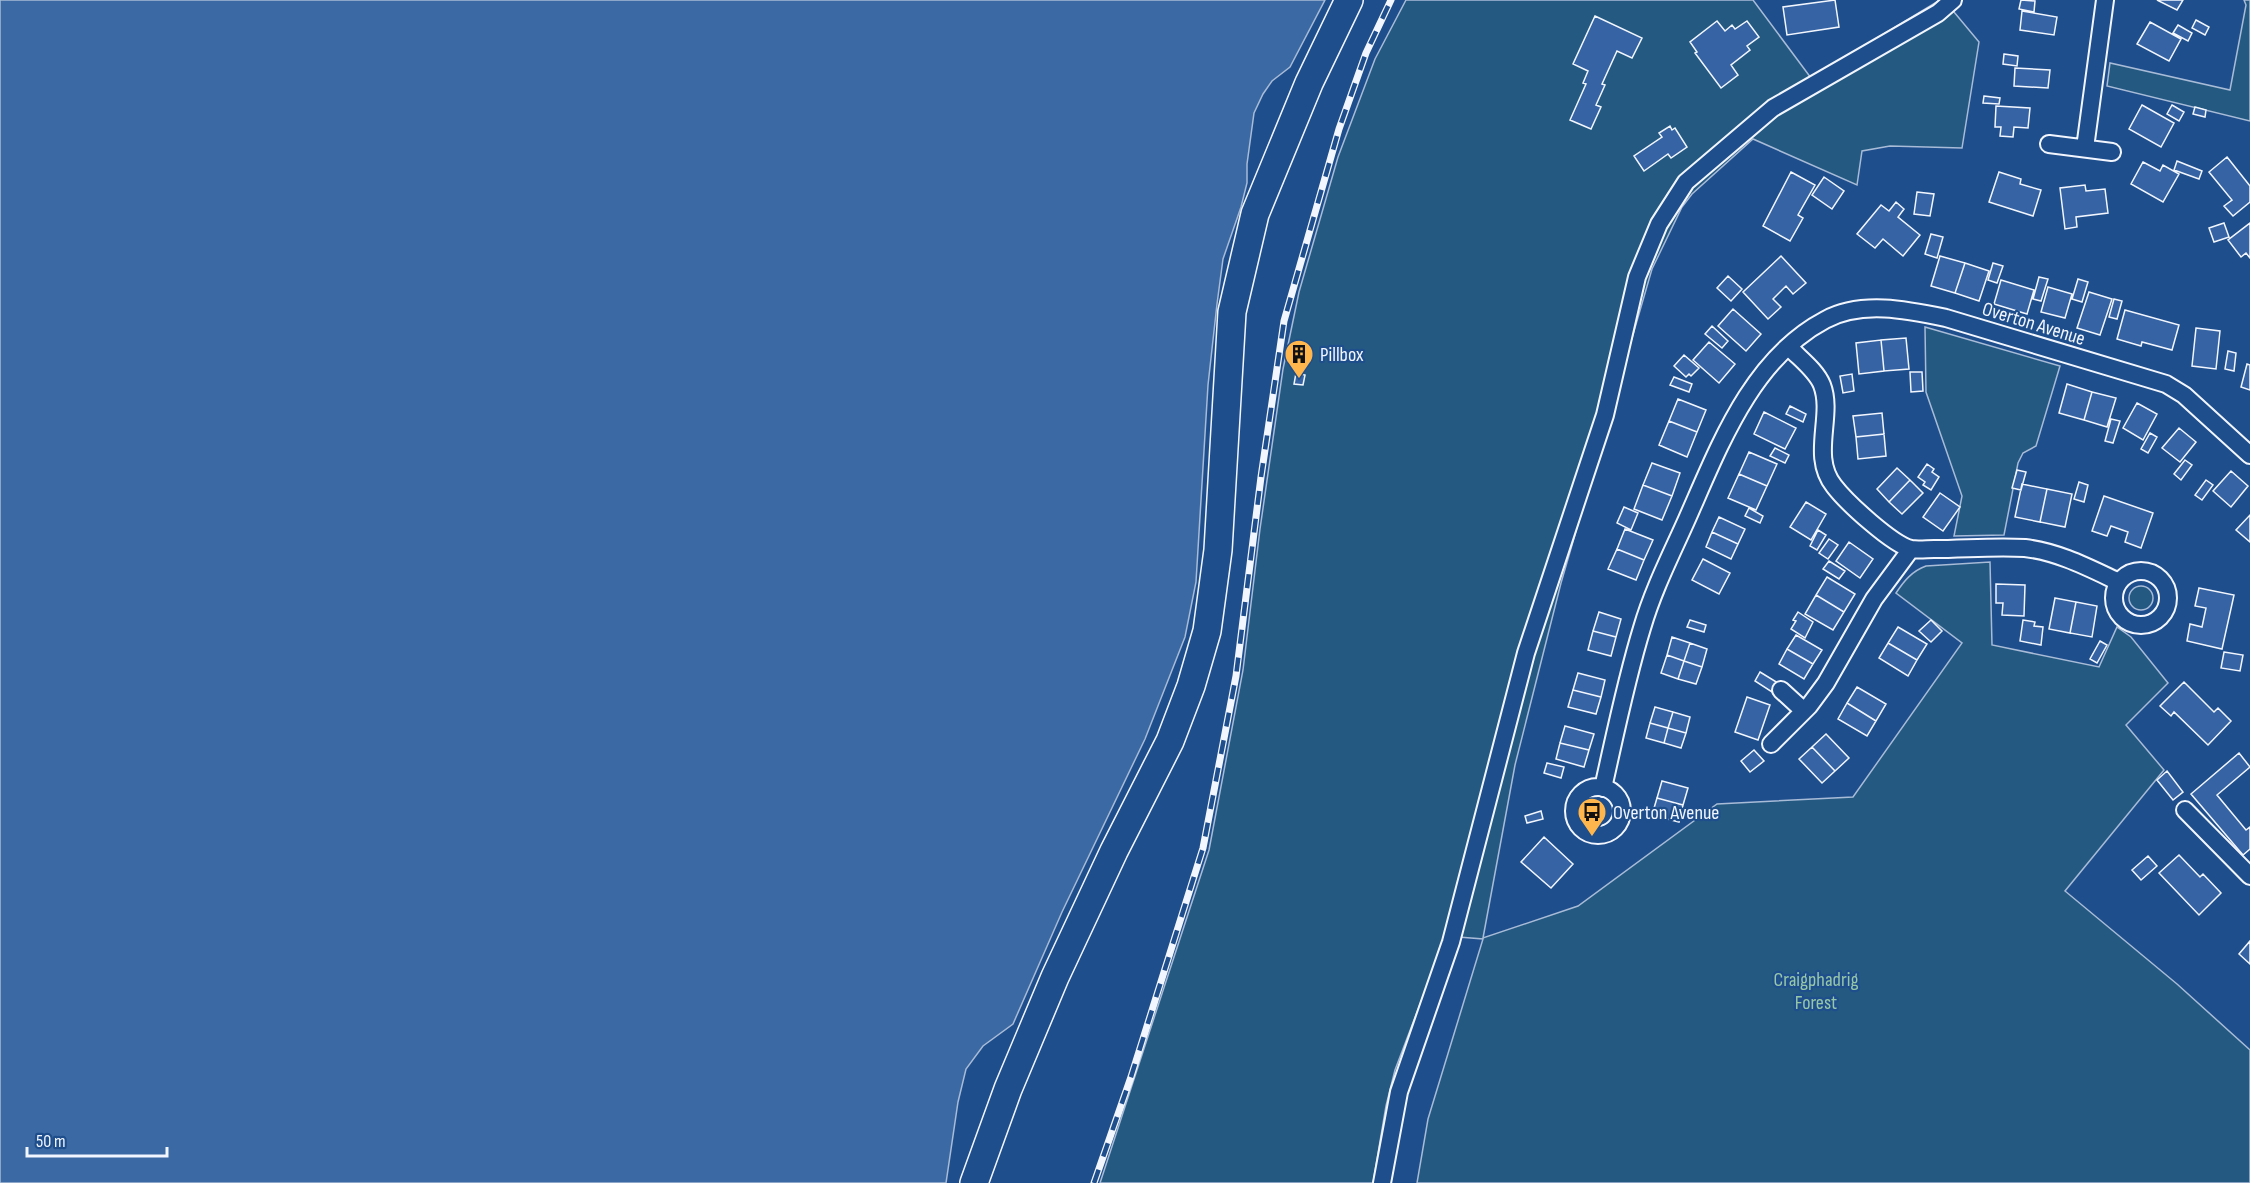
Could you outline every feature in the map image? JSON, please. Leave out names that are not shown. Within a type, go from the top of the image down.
[{"type":"main road","points":[[975,1183],[1008,1089],[1055,977],[1114,851],[1170,741],[1191,686],[1207,631],[1218,550],[1232,312],[1255,214],[1309,83],[1349,0]]},
{"type":"street","points":[[1382,1183],[1399,1092],[1451,942],[1526,653],[1605,415],[1637,277],[1659,224],[1686,182],[1773,108],[1938,13],[1953,0]]},
{"type":"street","points":[[2085,148],[2105,0]]},
{"type":"street","points":[[2049,144],[2112,152]]},
{"type":"street","name":"Overton Avenue","points":[[1602,788],[1641,629],[1726,430],[1768,368],[1789,347],[1826,319],[1877,308],[1909,310],[1946,318],[2166,384],[2184,395],[2250,455]]},
{"type":"street","points":[[1789,347],[1812,370],[1822,384],[1824,463],[1827,476],[1835,488],[1892,539],[1911,549],[2024,548],[2046,552],[2078,563],[2119,582]]},
{"type":"street","points":[[1772,744],[1804,711],[1826,683],[1874,599],[1911,549]]},
{"type":"street","points":[[1781,690],[1804,711]]},
{"type":"street","points":[[2185,810],[2250,876]]},
{"type":"green space","name":"Craigphadrig Forest","points":[[1406,0],[1753,0],[1811,78],[1940,0],[1944,0],[1979,42],[1962,148],[1890,146],[1862,151],[1857,185],[1753,139],[1692,194],[1682,207],[1652,269],[1561,583],[1515,765],[1483,938],[1578,906],[1717,804],[1853,797],[1962,643],[1896,593],[1909,577],[1926,566],[1990,562],[1992,645],[2099,667],[2117,627],[2131,637],[2168,683],[2126,725],[2164,770],[2065,891],[2177,984],[2250,1050],[2250,1183],[1417,1183],[1428,1119],[1483,939],[1446,936],[1395,1070],[1386,1106],[1373,1183],[1100,1183],[1209,850],[1243,670],[1283,369],[1299,292],[1338,157],[1375,59]]},
{"type":"green space","points":[[2244,0],[2250,0],[2250,121],[2107,86],[2110,63],[2230,90],[2246,5]]},
{"type":"green space","points":[[1925,327],[2060,366],[2036,446],[2023,453],[2018,463],[2004,535],[1954,536],[1962,496],[1926,392]]},
{"type":"green space","points":[[2141,586],[2146,587],[2152,593],[2152,603],[2146,609],[2141,610],[2136,609],[2130,603],[2129,598],[2130,593],[2136,587]]},
{"type":"shaded area","points":[[0,0],[1325,0],[1290,67],[1272,81],[1254,113],[1247,164],[1247,183],[1223,259],[1217,304],[1208,385],[1196,582],[1185,637],[1145,739],[1062,912],[1013,1024],[983,1046],[966,1069],[958,1102],[946,1183],[0,1183]]},
{"type":"building","points":[[1835,0],[1839,27],[1787,35],[1783,7]]},
{"type":"building","points":[[2021,0],[2035,1],[2034,12],[2019,9]]},
{"type":"building","points":[[2157,0],[2183,0],[2177,10]]},
{"type":"building","points":[[2022,11],[2057,17],[2054,35],[2020,30]]},
{"type":"building","points":[[1595,16],[1642,38],[1632,58],[1617,51],[1602,84],[1605,85],[1596,105],[1601,107],[1591,129],[1570,120],[1586,84],[1583,83],[1588,71],[1573,64]]},
{"type":"building","points":[[2196,20],[2209,27],[2205,35],[2192,28]]},
{"type":"building","points":[[1717,21],[1725,31],[1732,25],[1735,29],[1747,21],[1759,37],[1747,46],[1750,50],[1731,65],[1738,75],[1721,88],[1695,53],[1697,52],[1690,42]]},
{"type":"building","points":[[2150,22],[2181,39],[2169,61],[2137,44]]},
{"type":"building","points":[[2178,25],[2192,33],[2188,41],[2173,33]]},
{"type":"building","points":[[2004,54],[2018,56],[2017,66],[2003,64]]},
{"type":"building","points":[[2015,68],[2050,70],[2048,88],[2014,86]]},
{"type":"building","points":[[1984,96],[2000,98],[1999,104],[1983,103]]},
{"type":"building","points":[[2142,105],[2174,123],[2161,147],[2129,129]]},
{"type":"building","points":[[2172,105],[2184,112],[2179,121],[2167,114]]},
{"type":"building","points":[[1996,106],[2030,108],[2028,128],[2014,127],[2013,137],[2000,136],[2001,127],[1995,127]]},
{"type":"building","points":[[2195,107],[2206,110],[2205,117],[2193,114]]},
{"type":"building","points":[[1670,126],[1672,130],[1675,128],[1687,147],[1671,158],[1668,154],[1644,171],[1634,156],[1662,137],[1659,133]]},
{"type":"building","points":[[2227,157],[2250,186],[2250,202],[2233,216],[2224,206],[2232,200],[2209,172]]},
{"type":"building","points":[[2177,161],[2202,171],[2199,179],[2174,170]]},
{"type":"building","points":[[2143,162],[2160,171],[2163,165],[2179,174],[2163,202],[2131,184]]},
{"type":"building","points":[[1791,172],[1815,185],[1798,215],[1803,218],[1790,241],[1763,226]]},
{"type":"building","points":[[1999,172],[2021,179],[2020,184],[2041,190],[2033,216],[1989,202]]},
{"type":"building","points":[[1824,177],[1844,191],[1832,209],[1812,195]]},
{"type":"building","points":[[2085,185],[2086,191],[2105,189],[2108,213],[2076,217],[2077,227],[2065,229],[2060,188]]},
{"type":"building","points":[[1917,192],[1934,194],[1930,216],[1914,214]]},
{"type":"building","points":[[1896,202],[1904,209],[1898,217],[1920,235],[1903,256],[1883,239],[1875,248],[1857,234],[1881,205],[1889,211]]},
{"type":"building","points":[[2224,223],[2229,237],[2214,242],[2209,228]]},
{"type":"building","points":[[2250,223],[2250,258],[2246,253],[2241,257],[2228,240]]},
{"type":"building","points":[[1931,234],[1943,237],[1937,258],[1925,254]]},
{"type":"building","points":[[1781,256],[1806,283],[1793,294],[1786,286],[1773,299],[1781,307],[1768,319],[1743,292]]},
{"type":"building","points":[[1940,256],[1965,263],[1955,293],[1931,286]]},
{"type":"building","points":[[1965,263],[1989,271],[1979,301],[1955,293]]},
{"type":"building","points":[[1993,263],[2003,266],[1997,283],[1988,280]]},
{"type":"building","points":[[1728,276],[1742,289],[1731,301],[1717,288]]},
{"type":"building","points":[[2039,277],[2048,279],[2041,301],[2033,299]]},
{"type":"building","points":[[2078,279],[2088,282],[2082,302],[2072,299]]},
{"type":"building","points":[[2001,280],[2034,290],[2027,314],[1994,304]]},
{"type":"building","points":[[2048,287],[2072,294],[2065,318],[2041,312]]},
{"type":"building","points":[[2089,292],[2112,299],[2100,335],[2077,328]]},
{"type":"building","points":[[2114,299],[2122,301],[2117,319],[2109,317]]},
{"type":"building","points":[[1733,309],[1761,334],[1746,351],[1718,326]]},
{"type":"building","points":[[2125,310],[2179,325],[2172,350],[2142,342],[2141,346],[2117,339]]},
{"type":"building","points":[[1712,326],[1728,341],[1722,348],[1705,334]]},
{"type":"building","points":[[2196,328],[2220,331],[2216,369],[2192,366]]},
{"type":"building","points":[[1906,338],[1909,369],[1884,371],[1881,340]]},
{"type":"building","points":[[1881,340],[1884,371],[1859,374],[1856,343]]},
{"type":"building","points":[[1709,342],[1735,364],[1719,383],[1693,360]]},
{"type":"building","points":[[2228,351],[2236,353],[2234,371],[2225,369]]},
{"type":"building","points":[[1684,355],[1699,368],[1691,376],[1689,374],[1686,377],[1674,366]]},
{"type":"building","points":[[2247,364],[2250,365],[2250,390],[2241,387]]},
{"type":"building","points":[[1910,372],[1922,372],[1923,391],[1911,392]]},
{"type":"building","name":"Pillbox","points":[[1296,373],[1305,375],[1303,385],[1294,384]]},
{"type":"building","points":[[1852,374],[1854,391],[1843,393],[1840,376]]},
{"type":"building","points":[[1674,377],[1692,384],[1689,392],[1670,385]]},
{"type":"building","points":[[2067,384],[2092,392],[2084,420],[2059,413]]},
{"type":"building","points":[[2092,392],[2116,398],[2107,427],[2084,420]]},
{"type":"building","points":[[1678,399],[1706,410],[1697,432],[1669,421]]},
{"type":"building","points":[[2137,403],[2157,414],[2143,440],[2123,428]]},
{"type":"building","points":[[1790,406],[1806,414],[1803,422],[1786,414]]},
{"type":"building","points":[[1764,412],[1796,428],[1785,449],[1754,434]]},
{"type":"building","points":[[1882,413],[1884,434],[1856,437],[1853,416]]},
{"type":"building","points":[[2111,419],[2120,421],[2113,443],[2105,441]]},
{"type":"building","points":[[1669,421],[1697,432],[1687,457],[1659,445]]},
{"type":"building","points":[[2179,428],[2196,442],[2180,462],[2162,448]]},
{"type":"building","points":[[2150,433],[2157,437],[2148,453],[2141,449]]},
{"type":"building","points":[[1884,434],[1886,456],[1858,459],[1856,437]]},
{"type":"building","points":[[1775,448],[1789,455],[1785,463],[1770,456]]},
{"type":"building","points":[[1749,452],[1777,464],[1767,486],[1739,474]]},
{"type":"building","points":[[2185,460],[2192,465],[2181,480],[2174,474]]},
{"type":"building","points":[[1652,463],[1680,473],[1672,496],[1643,485]]},
{"type":"building","points":[[1927,464],[1939,477],[1931,490],[1923,485],[1925,482],[1918,477]]},
{"type":"building","points":[[1897,468],[1910,480],[1889,502],[1877,489]]},
{"type":"building","points":[[2017,470],[2026,472],[2021,490],[2012,488]]},
{"type":"building","points":[[2231,471],[2248,486],[2231,507],[2213,491]]},
{"type":"building","points":[[1739,474],[1767,486],[1756,510],[1728,498]]},
{"type":"building","points":[[1910,480],[1923,493],[1902,514],[1889,502]]},
{"type":"building","points":[[2206,480],[2213,485],[2202,500],[2195,495]]},
{"type":"building","points":[[2079,482],[2088,485],[2084,502],[2074,499]]},
{"type":"building","points":[[2022,484],[2047,489],[2040,522],[2015,517]]},
{"type":"building","points":[[1643,485],[1672,496],[1662,520],[1634,509]]},
{"type":"building","points":[[2047,489],[2072,494],[2065,527],[2040,522]]},
{"type":"building","points":[[1940,493],[1960,507],[1943,531],[1923,517]]},
{"type":"building","points":[[2104,496],[2153,513],[2141,548],[2125,542],[2128,532],[2111,526],[2107,536],[2092,531]]},
{"type":"building","points":[[1806,502],[1826,514],[1811,540],[1790,527]]},
{"type":"building","points":[[1624,507],[1638,513],[1631,530],[1617,523]]},
{"type":"building","points":[[1749,508],[1763,516],[1760,523],[1745,516]]},
{"type":"building","points":[[2250,515],[2250,542],[2236,530]]},
{"type":"building","points":[[1719,517],[1745,529],[1738,544],[1712,532]]},
{"type":"building","points":[[1625,529],[1653,540],[1644,560],[1617,549]]},
{"type":"building","points":[[1818,530],[1826,535],[1817,550],[1810,546]]},
{"type":"building","points":[[1712,532],[1738,544],[1731,559],[1706,547]]},
{"type":"building","points":[[1829,539],[1838,545],[1828,559],[1819,553]]},
{"type":"building","points":[[1849,542],[1873,559],[1860,578],[1836,561]]},
{"type":"building","points":[[1617,549],[1644,560],[1636,580],[1608,569]]},
{"type":"building","points":[[1703,559],[1730,573],[1719,594],[1692,580]]},
{"type":"building","points":[[1829,561],[1845,571],[1839,579],[1823,569]]},
{"type":"building","points":[[1827,577],[1855,594],[1844,612],[1816,595]]},
{"type":"building","points":[[1996,584],[2025,585],[2024,616],[2002,615],[2003,603],[1996,603]]},
{"type":"building","points":[[2199,588],[2234,595],[2222,649],[2187,641],[2190,624],[2202,627],[2206,608],[2195,606]]},
{"type":"building","points":[[1816,595],[1844,612],[1833,630],[1805,614]]},
{"type":"building","points":[[2055,598],[2076,602],[2070,633],[2049,629]]},
{"type":"building","points":[[2076,602],[2097,606],[2092,637],[2070,633]]},
{"type":"building","points":[[1599,612],[1621,619],[1616,637],[1593,631]]},
{"type":"building","points":[[1798,612],[1813,622],[1805,638],[1791,629]]},
{"type":"building","points":[[1690,620],[1706,625],[1704,632],[1687,627]]},
{"type":"building","points":[[1931,620],[1942,631],[1931,642],[1919,631]]},
{"type":"building","points":[[2023,620],[2035,622],[2034,626],[2043,627],[2041,645],[2020,641]]},
{"type":"building","points":[[1898,627],[1927,644],[1917,660],[1888,643]]},
{"type":"building","points":[[1593,631],[1616,637],[1611,656],[1588,650]]},
{"type":"building","points":[[1796,635],[1822,650],[1813,664],[1787,649]]},
{"type":"building","points":[[1672,637],[1690,643],[1684,661],[1667,655]]},
{"type":"building","points":[[2100,641],[2107,645],[2097,663],[2090,659]]},
{"type":"building","points":[[1690,643],[1707,649],[1702,667],[1684,661]]},
{"type":"building","points":[[1888,643],[1917,660],[1908,676],[1879,658]]},
{"type":"building","points":[[1787,649],[1813,664],[1804,679],[1779,664]]},
{"type":"building","points":[[2224,652],[2243,655],[2240,671],[2221,668]]},
{"type":"building","points":[[1667,655],[1684,661],[1678,679],[1661,673]]},
{"type":"building","points":[[1684,661],[1702,667],[1696,684],[1678,679]]},
{"type":"building","points":[[1760,672],[1778,683],[1772,692],[1755,681]]},
{"type":"building","points":[[1578,673],[1605,680],[1601,697],[1573,690]]},
{"type":"building","points":[[2184,682],[2214,712],[2218,708],[2231,721],[2208,745],[2174,712],[2171,716],[2160,706]]},
{"type":"building","points":[[1857,687],[1886,704],[1876,721],[1847,703]]},
{"type":"building","points":[[1573,690],[1601,697],[1596,714],[1568,707]]},
{"type":"building","points":[[1747,697],[1770,705],[1758,740],[1735,732]]},
{"type":"building","points":[[1847,703],[1876,721],[1867,736],[1838,719]]},
{"type":"building","points":[[1655,707],[1673,712],[1668,728],[1650,723]]},
{"type":"building","points":[[1673,712],[1690,717],[1686,733],[1668,728]]},
{"type":"building","points":[[1650,723],[1668,728],[1664,743],[1646,738]]},
{"type":"building","points":[[1565,726],[1594,734],[1589,750],[1560,743]]},
{"type":"building","points":[[1668,728],[1686,733],[1681,748],[1664,743]]},
{"type":"building","points":[[1826,734],[1849,758],[1835,771],[1812,747]]},
{"type":"building","points":[[1560,743],[1589,750],[1584,767],[1556,759]]},
{"type":"building","points":[[1812,747],[1835,771],[1822,783],[1799,759]]},
{"type":"building","points":[[1754,750],[1764,761],[1750,772],[1741,761]]},
{"type":"building","points":[[2239,753],[2250,767],[2217,795],[2246,830],[2250,827],[2250,849],[2243,855],[2191,794]]},
{"type":"building","points":[[1547,763],[1564,767],[1561,778],[1544,773]]},
{"type":"building","points":[[2167,771],[2183,792],[2173,800],[2157,780]]},
{"type":"building","points":[[1662,781],[1688,788],[1683,805],[1657,798]]},
{"type":"building","points":[[1657,798],[1683,805],[1679,822],[1652,815]]},
{"type":"building","points":[[1541,811],[1543,819],[1527,823],[1525,816]]},
{"type":"building","points":[[1544,837],[1573,864],[1551,888],[1521,862]]},
{"type":"building","points":[[2179,855],[2200,877],[2203,874],[2221,893],[2199,915],[2159,873]]},
{"type":"building","points":[[2148,856],[2157,866],[2141,880],[2132,870]]},
{"type":"building","points":[[2250,941],[2250,964],[2239,954]]},
{"type":"railway","points":[[1094,1183],[1131,1077],[1203,848],[1236,676],[1261,477],[1284,321],[1339,129],[1366,53],[1391,0]]},
{"type":"place","name":"Pillbox","points":[[1299,380]]},
{"type":"place","name":"Overton Avenue","points":[[1592,838]]}]
